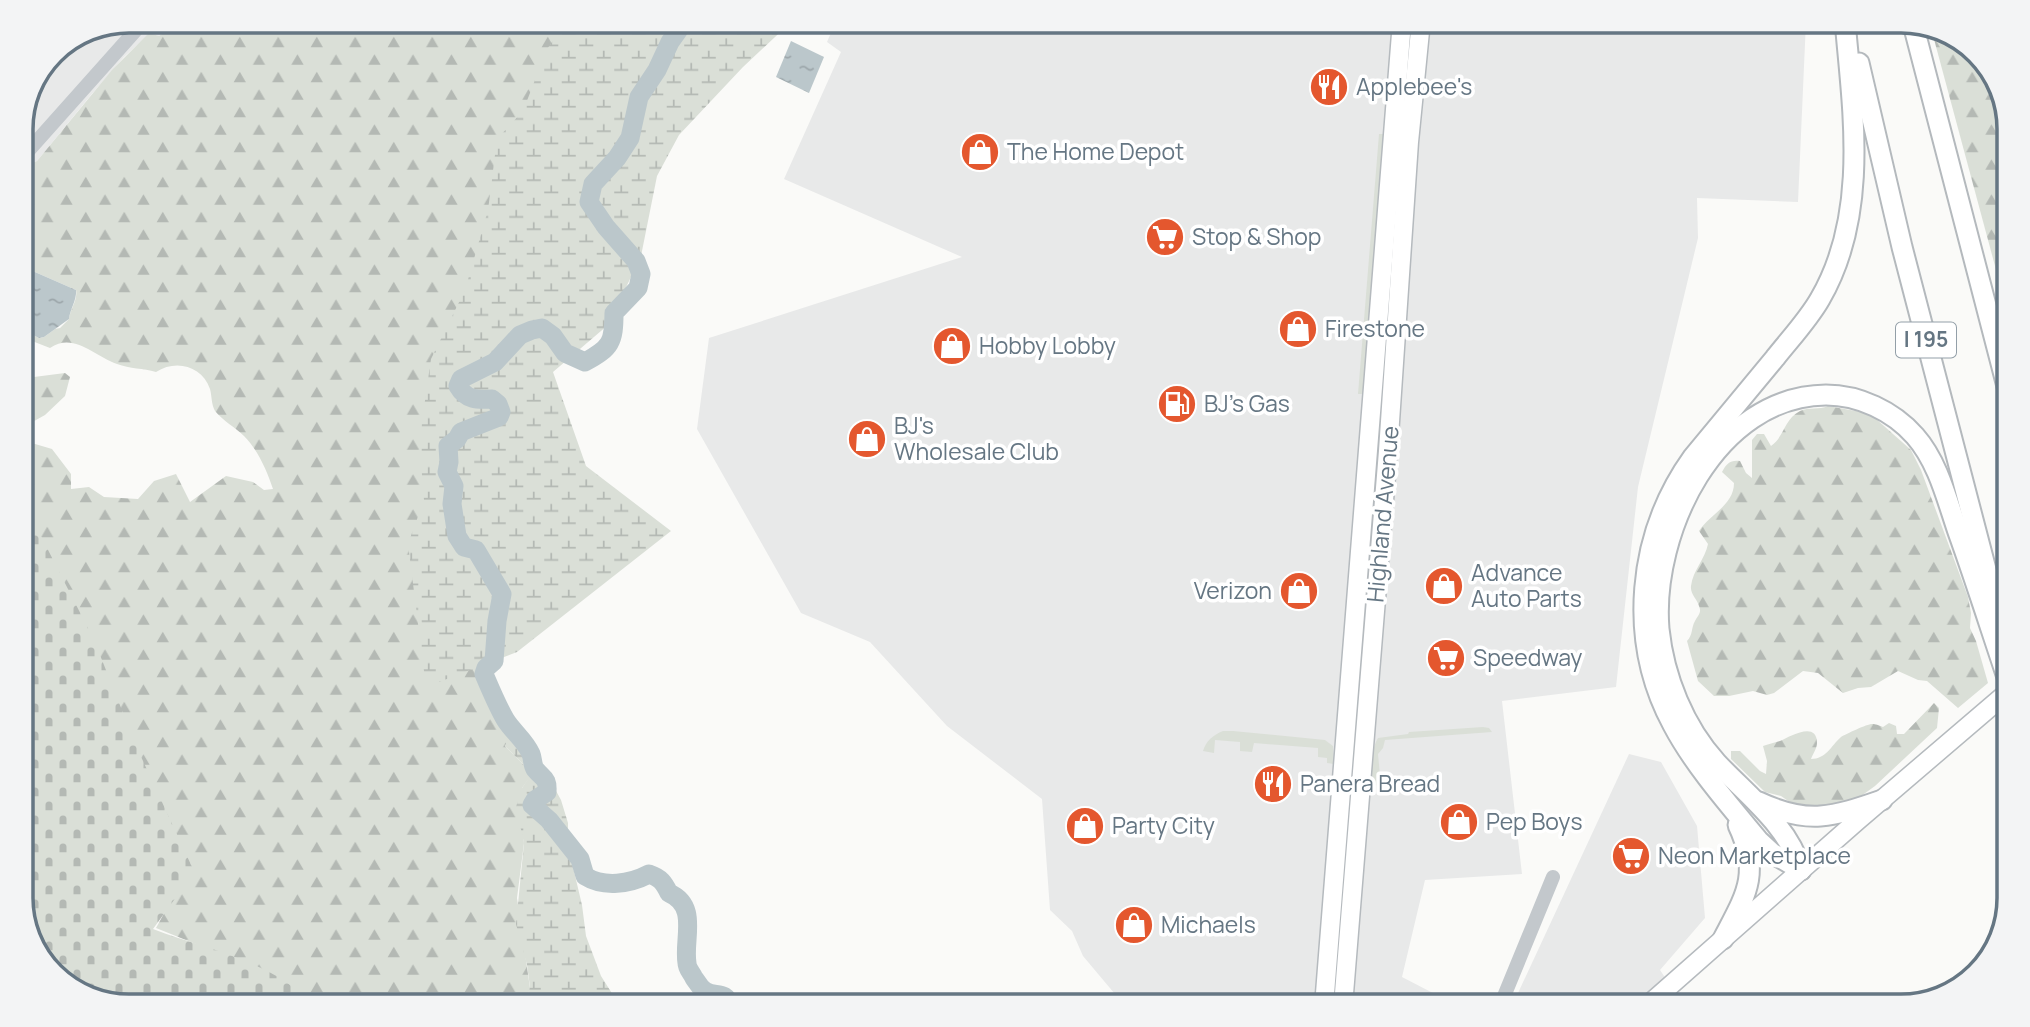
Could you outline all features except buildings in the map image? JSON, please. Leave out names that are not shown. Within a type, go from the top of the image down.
[{"type":"highway","points":[[1801,870],[1765,847],[1712,782],[1672,725],[1648,657],[1644,597],[1647,567],[1661,515],[1685,469],[1809,315],[1822,296],[1835,266],[1847,225],[1854,167],[1849,33]]},
{"type":"highway","name":"I 195","points":[[1851,33],[1902,247],[1997,612]]},
{"type":"highway","name":"I 195","points":[[1916,35],[1997,348]]},
{"type":"highway","points":[[1801,870],[1786,838],[1755,800],[1707,751],[1693,730],[1670,681],[1663,653],[1659,597],[1661,570],[1667,545],[1691,488],[1732,436],[1751,420],[1772,408],[1795,399],[1818,395],[1852,398],[1886,412],[1915,436],[1940,479],[1997,648]]},
{"type":"highway","points":[[1712,782],[1739,827],[1747,845],[1750,864],[1745,895],[1723,939]]},
{"type":"highway","points":[[1755,800],[1784,813],[1818,817],[1846,812],[1882,800]]},
{"type":"main road","name":"Highland Avenue","points":[[1325,994],[1401,33]]},
{"type":"main road","name":"Highland Avenue","points":[[1344,994],[1388,451],[1409,142],[1420,33]]},
{"type":"main road","points":[[1661,994],[1997,702]]},
{"type":"street","points":[[33,146],[133,33]]},
{"type":"street","points":[[1505,994],[1553,877]]},
{"type":"shaded area","points":[[129,33],[163,33],[159,36],[149,34],[124,57],[33,163],[33,123],[37,104],[43,87],[66,57],[98,38]]},
{"type":"shaded area","points":[[831,33],[1805,33],[1798,202],[1697,198],[1698,238],[1638,487],[1616,687],[1502,701],[1522,874],[1425,880],[1402,977],[1435,994],[1115,994],[1083,956],[1072,931],[1050,910],[1042,799],[947,726],[870,642],[801,613],[697,429],[709,338],[962,257],[784,179],[841,52],[827,42]]},
{"type":"shaded area","points":[[1629,754],[1661,762],[1697,826],[1705,918],[1660,970],[1676,994],[1518,994]]},
{"type":"green space","points":[[149,33],[159,36],[163,33],[670,33],[607,72],[484,658],[491,677],[496,714],[505,731],[505,746],[531,776],[522,788],[524,843],[517,898],[530,988],[528,994],[289,994],[270,974],[156,928],[191,864],[147,840],[33,536],[33,443],[52,449],[71,474],[71,489],[89,487],[104,497],[138,499],[154,481],[176,474],[190,502],[226,476],[253,482],[264,490],[273,489],[254,448],[215,411],[210,389],[195,370],[172,366],[156,372],[127,367],[76,344],[59,344],[50,348],[33,341],[33,335],[44,337],[69,319],[76,290],[33,271],[33,163],[112,70]]},
{"type":"green space","points":[[558,33],[779,33],[679,135],[657,176],[641,256],[608,325],[553,372],[586,466],[671,531],[517,652],[426,687],[408,544],[424,500],[419,442],[431,359],[465,290],[488,210],[497,139],[523,111],[547,49]]},
{"type":"green space","points":[[1934,39],[1954,49],[1973,66],[1992,98],[1997,123],[1997,273]]},
{"type":"green space","points":[[1379,134],[1385,134],[1365,394],[1358,394]]},
{"type":"green space","points":[[65,373],[70,377],[65,396],[45,415],[33,422],[33,374],[34,377]]},
{"type":"green space","points":[[1828,406],[1861,412],[1875,418],[1911,450],[1921,470],[1968,597],[1970,628],[1988,683],[1958,708],[1927,681],[1898,671],[1871,687],[1843,693],[1818,673],[1803,671],[1774,693],[1767,695],[1753,691],[1714,696],[1698,681],[1687,641],[1700,610],[1691,586],[1708,544],[1699,531],[1726,503],[1733,491],[1734,483],[1722,472],[1729,463],[1740,461],[1752,478],[1752,440],[1757,434],[1764,434],[1771,446],[1795,414]]},
{"type":"green space","points":[[33,521],[94,640],[137,748],[192,867],[187,882],[153,929],[239,959],[280,978],[301,994],[117,993],[76,978],[49,951],[38,929],[33,904]]},
{"type":"green space","points":[[1934,703],[1939,708],[1937,728],[1875,786],[1857,799],[1840,804],[1808,810],[1794,805],[1781,796],[1765,792],[1731,759],[1731,751],[1740,751],[1766,774],[1767,761],[1763,746],[1808,731],[1816,736],[1817,745],[1811,759],[1816,758],[1841,737],[1869,724],[1883,727],[1889,723],[1896,726],[1897,734],[1904,734]]},
{"type":"green space","points":[[1483,727],[1492,732],[1385,740],[1378,754],[1381,786],[1373,785],[1372,761],[1378,738],[1409,732]]},
{"type":"green space","points":[[505,731],[543,767],[561,800],[568,823],[568,846],[582,905],[586,936],[601,976],[612,994],[528,994],[530,987],[527,965],[516,924],[524,843],[516,807],[522,788],[530,776],[525,766],[505,746]]},
{"type":"green space","points":[[1223,731],[1325,740],[1333,746],[1334,764],[1327,763],[1327,758],[1318,757],[1318,748],[1254,743],[1252,752],[1240,751],[1240,742],[1215,740],[1214,753],[1203,751],[1210,739]]},
{"type":"water","points":[[791,41],[824,57],[809,93],[776,77]]},
{"type":"water","points":[[33,271],[76,290],[69,319],[39,338],[33,335]]},
{"type":"waterway","points":[[676,33],[639,97],[630,138],[617,158],[593,184],[589,202],[606,227],[636,261],[641,274],[638,288],[614,313],[612,338],[606,348],[585,362],[565,353],[553,336],[542,328],[532,330],[520,335],[495,362],[461,379],[458,386],[468,397],[492,399],[501,412],[499,417],[461,432],[448,446],[447,472],[454,486],[452,504],[457,536],[464,547],[476,550],[502,594],[494,661],[484,674],[505,719],[525,744],[535,769],[546,781],[547,792],[532,805],[549,820],[580,859],[585,876],[600,882],[617,883],[649,874],[662,881],[669,893],[684,906],[687,915],[687,965],[703,990],[714,994]]},
{"type":"place","name":"Applebee's","points":[[1329,87]]},
{"type":"place","name":"The Home Depot","points":[[980,152]]},
{"type":"place","name":"Stop & Shop","points":[[1165,237]]},
{"type":"place","name":"Firestone","points":[[1298,329]]},
{"type":"place","name":"Hobby Lobby","points":[[952,346]]},
{"type":"place","name":"BJ's Gas","points":[[1177,404]]},
{"type":"place","name":"BJ's Wholesale Club","points":[[867,439]]},
{"type":"place","name":"Advance Auto Parts","points":[[1444,586]]},
{"type":"place","name":"Verizon","points":[[1299,591]]},
{"type":"place","name":"Speedway","points":[[1446,658]]},
{"type":"place","name":"Panera Bread","points":[[1273,784]]},
{"type":"place","name":"Pep Boys","points":[[1459,822]]},
{"type":"place","name":"Party City","points":[[1085,826]]},
{"type":"place","name":"Neon Marketplace","points":[[1631,856]]},
{"type":"place","name":"Michaels","points":[[1134,925]]}]
